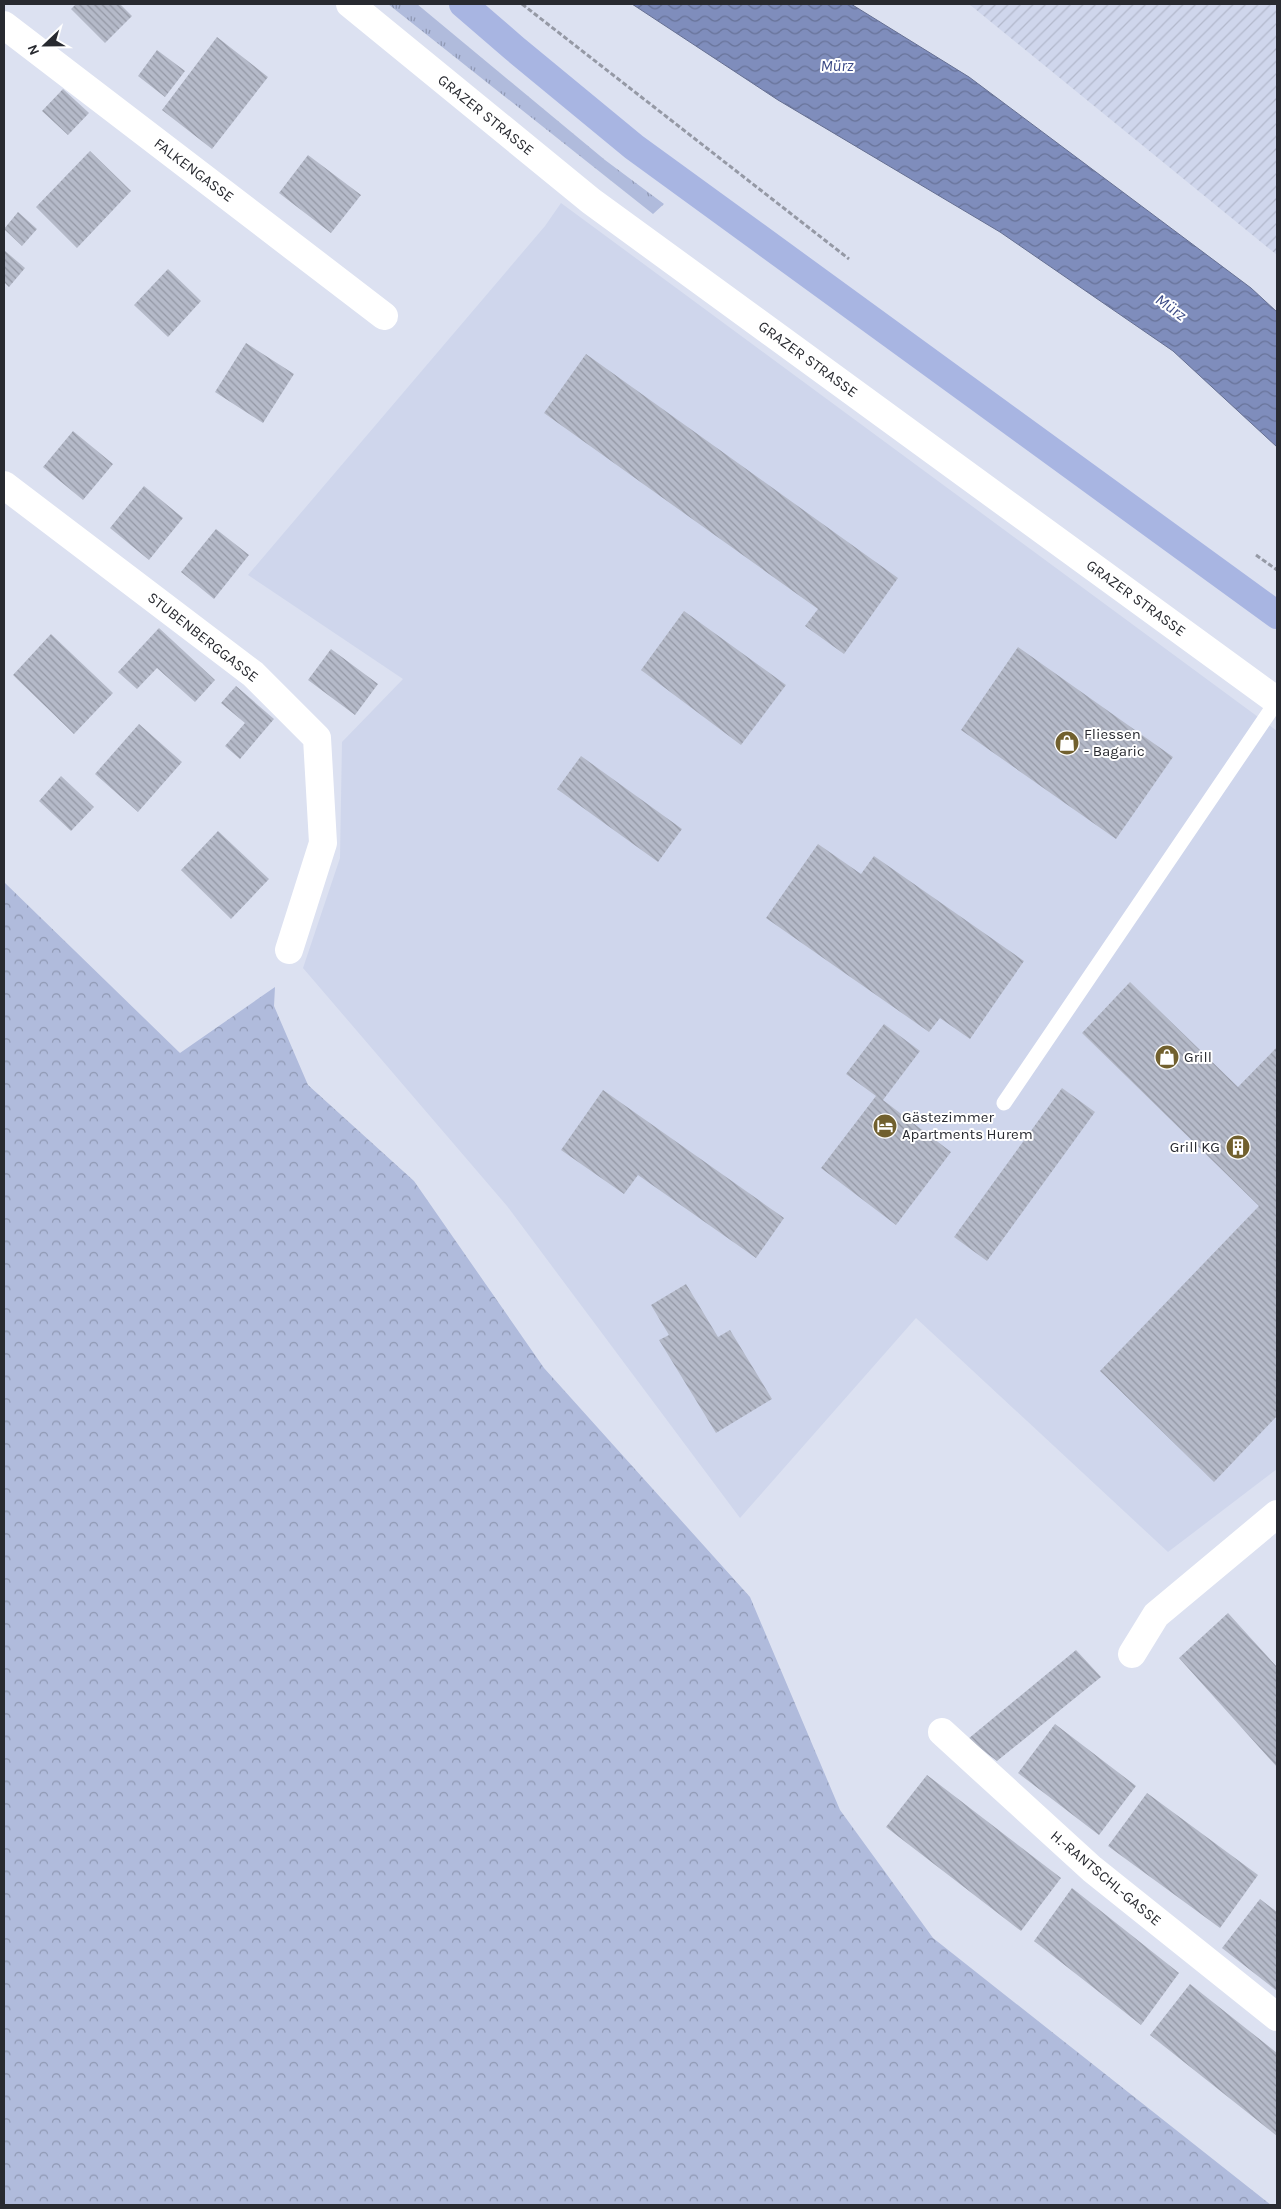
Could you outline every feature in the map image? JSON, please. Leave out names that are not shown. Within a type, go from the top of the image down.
[{"type":"main road","points":[[463,4],[634,147],[1277,615]]},
{"type":"street","name":"GRAZER STRASSE","points":[[350,4],[592,201],[1277,701]]},
{"type":"street","name":"FALKENGASSE","points":[[4,25],[384,316]]},
{"type":"street","name":"STUBENBERGGASSE","points":[[4,485],[253,674],[317,738],[323,843],[289,950]]},
{"type":"street","points":[[1132,1654],[1156,1615],[1277,1514]]},
{"type":"street","name":"H.-RANTSCHL-GASSE","points":[[942,1732],[1092,1869],[1277,2017]]},
{"type":"lane","points":[[1004,1103],[1277,701]]},
{"type":"path","points":[[522,4],[856,264]]},
{"type":"path","points":[[1253,553],[1277,570]]},
{"type":"shaded area","points":[[969,4],[1277,4],[1277,255]]},
{"type":"shaded area","points":[[561,203],[1277,731],[1277,1469],[1168,1552],[916,1318],[740,1518],[507,1206],[303,968],[340,858],[342,742],[403,679],[248,575],[545,226]]},
{"type":"green space","points":[[388,4],[417,4],[605,160],[664,204],[653,214]]},
{"type":"green space","points":[[4,882],[180,1053],[275,987],[274,1006],[308,1085],[414,1181],[544,1368],[750,1597],[840,1810],[933,1938],[1271,2205],[4,2205]]},
{"type":"water","name":"Mürz","points":[[632,4],[851,4],[969,77],[1251,288],[1277,312],[1277,447],[1173,351],[1000,232],[778,100]]},
{"type":"building","points":[[76,4],[120,4],[132,16],[105,43],[71,9]]},
{"type":"building","points":[[217,37],[268,77],[212,149],[162,110]]},
{"type":"building","points":[[157,50],[185,71],[165,97],[138,76]]},
{"type":"building","points":[[63,89],[89,113],[68,135],[42,111]]},
{"type":"building","points":[[90,151],[131,191],[77,248],[36,207]]},
{"type":"building","points":[[308,155],[361,195],[331,233],[279,193]]},
{"type":"building","points":[[18,212],[37,229],[22,246],[4,229]]},
{"type":"building","points":[[4,250],[25,268],[9,287],[4,282]]},
{"type":"building","points":[[168,269],[201,301],[168,337],[134,305]]},
{"type":"building","points":[[246,343],[294,374],[263,423],[215,392]]},
{"type":"building","points":[[586,354],[898,578],[844,654],[805,626],[818,609],[544,413]]},
{"type":"building","points":[[73,431],[113,464],[83,500],[43,467]]},
{"type":"building","points":[[144,486],[183,518],[149,560],[110,528]]},
{"type":"building","points":[[216,529],[249,555],[214,599],[181,572]]},
{"type":"building","points":[[684,611],[786,685],[741,745],[641,670]]},
{"type":"building","points":[[159,628],[215,680],[195,702],[157,668],[137,689],[118,672]]},
{"type":"building","points":[[51,634],[113,693],[74,734],[13,675]]},
{"type":"building","name":"Fliessen - Bagaric","points":[[1018,647],[1173,757],[1116,839],[961,730]]},
{"type":"building","points":[[331,649],[378,684],[355,715],[308,680]]},
{"type":"building","points":[[236,686],[274,719],[240,759],[225,746],[245,723],[221,703]]},
{"type":"building","points":[[139,724],[182,762],[138,812],[95,774]]},
{"type":"building","points":[[581,756],[682,829],[658,862],[557,789]]},
{"type":"building","points":[[61,776],[94,807],[71,831],[39,801]]},
{"type":"building","points":[[218,831],[269,879],[231,919],[181,870]]},
{"type":"building","points":[[818,844],[861,874],[874,856],[1024,961],[970,1039],[940,1018],[929,1032],[766,918]]},
{"type":"building","points":[[1130,982],[1238,1087],[1277,1047],[1277,1416],[1214,1482],[1100,1371],[1259,1206],[1082,1033]]},
{"type":"building","name":"Gästezimmer Apartments Hurem","points":[[884,1024],[920,1051],[883,1100],[951,1152],[896,1225],[821,1168],[876,1096],[846,1074]]},
{"type":"building","points":[[1062,1088],[1095,1112],[987,1261],[954,1237]]},
{"type":"building","points":[[603,1090],[784,1218],[756,1258],[638,1175],[624,1194],[561,1150]]},
{"type":"building","points":[[686,1284],[718,1337],[730,1330],[772,1399],[716,1433],[659,1340],[669,1335],[651,1305]]},
{"type":"building","points":[[1228,1613],[1277,1667],[1277,1767],[1179,1658]]},
{"type":"building","points":[[1076,1650],[1101,1677],[997,1761],[968,1739]]},
{"type":"building","points":[[1055,1724],[1136,1786],[1099,1835],[1018,1773]]},
{"type":"building","points":[[927,1775],[1061,1878],[1021,1931],[886,1827]]},
{"type":"building","points":[[1147,1793],[1258,1875],[1220,1928],[1108,1846]]},
{"type":"building","points":[[1072,1888],[1179,1973],[1141,2025],[1034,1941]]},
{"type":"building","points":[[1260,1899],[1277,1912],[1277,1991],[1222,1948]]},
{"type":"building","points":[[1190,1984],[1277,2053],[1277,2136],[1150,2035]]},
{"type":"place","name":"Fliessen - Bagaric","points":[[1067,743]]},
{"type":"place","name":"Grill","points":[[1167,1057]]},
{"type":"place","name":"Gästezimmer Apartments Hurem","points":[[885,1126]]},
{"type":"place","name":"Grill KG","points":[[1238,1147]]}]
